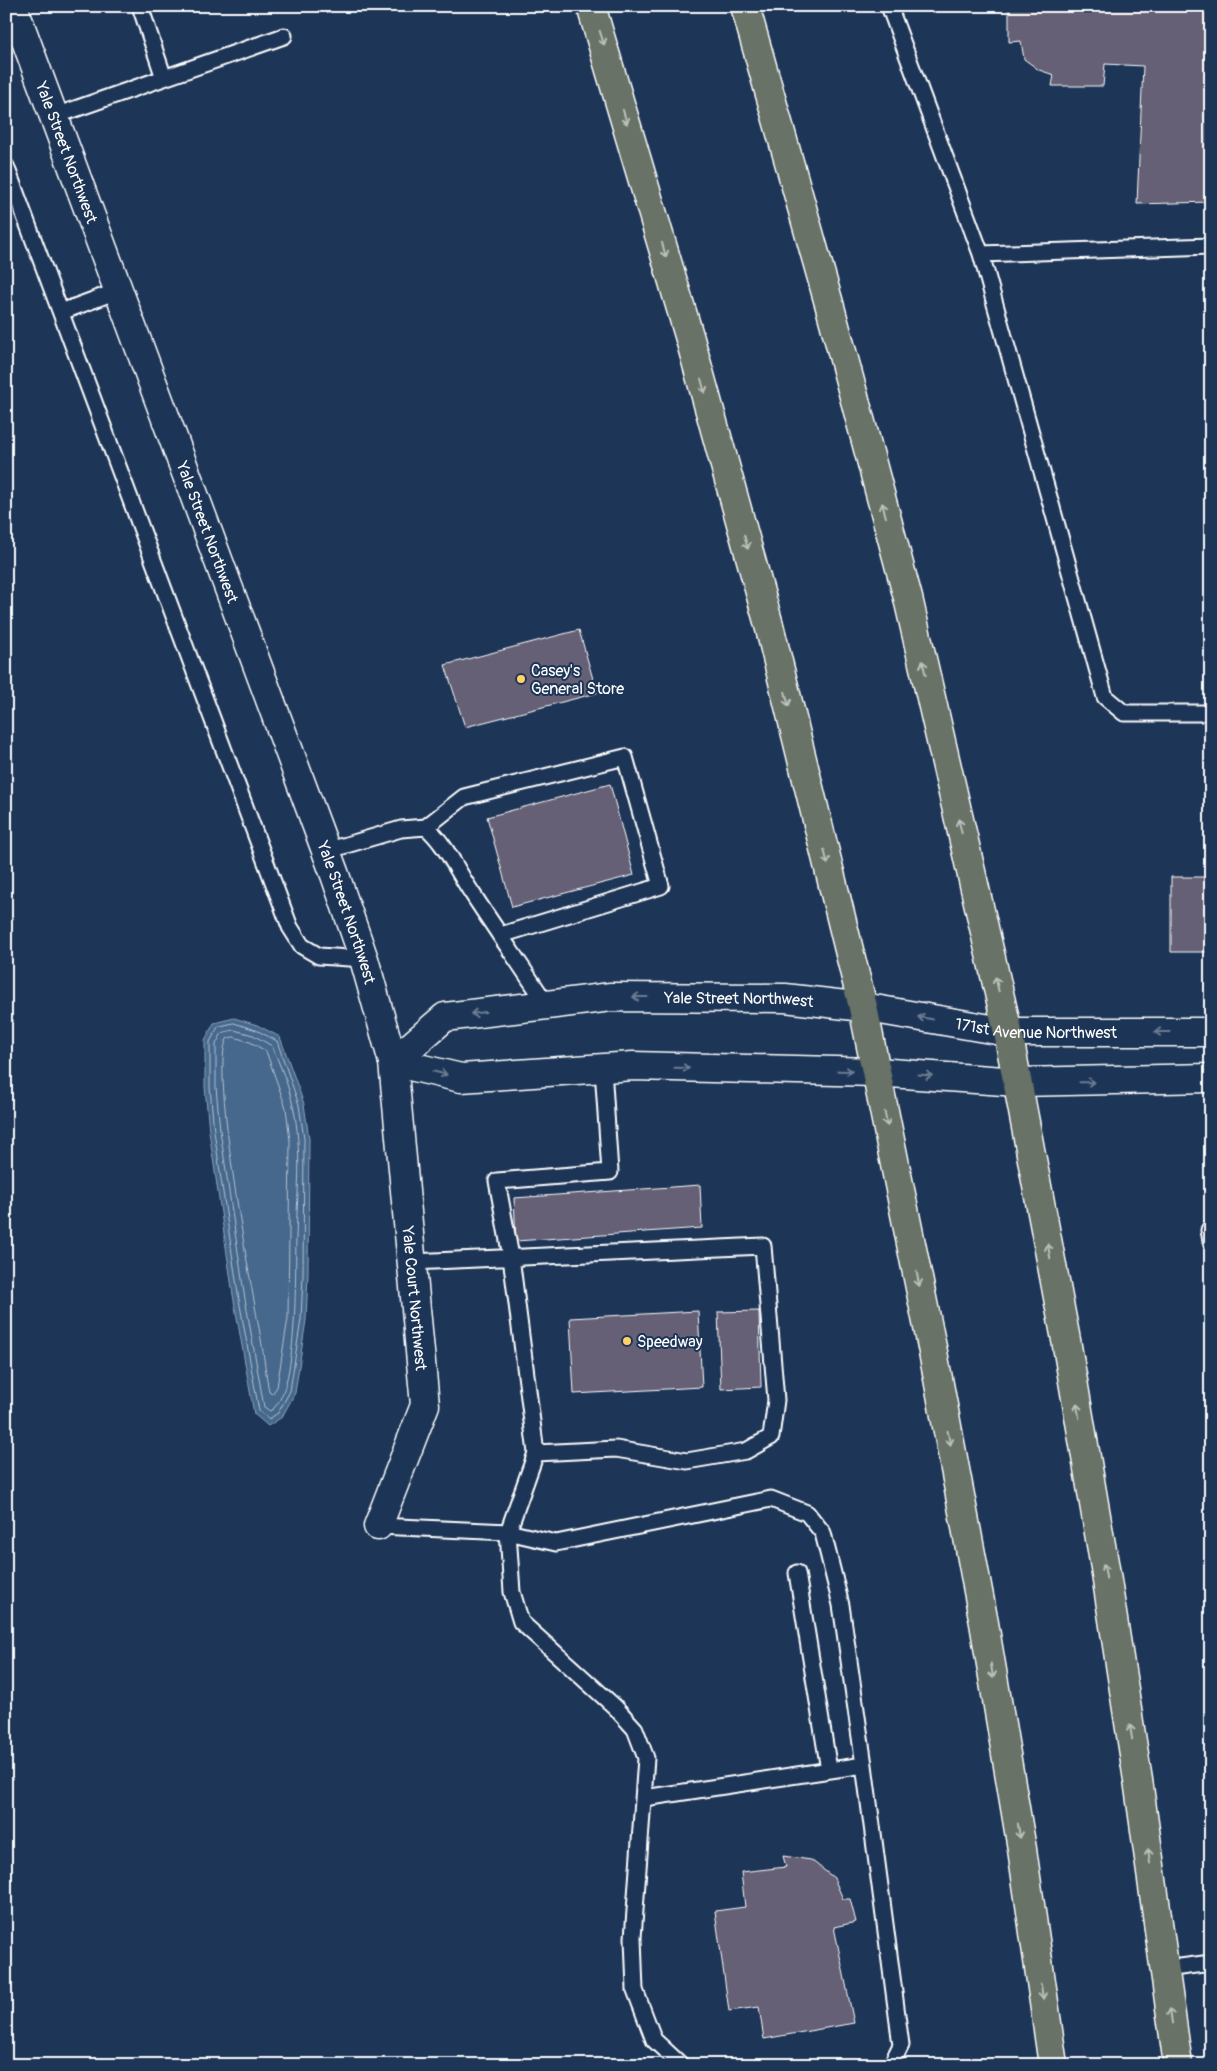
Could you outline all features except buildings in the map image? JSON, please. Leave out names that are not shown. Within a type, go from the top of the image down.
[{"type":"highway","points":[[591,6],[612,70],[690,338],[769,625],[863,1007],[984,1623],[1022,1849],[1053,2065]]},
{"type":"highway","points":[[745,6],[827,297],[908,598],[1008,1032],[1066,1340],[1104,1568],[1138,1780],[1178,2065]]},
{"type":"street","name":"Yale Street Northwest","points":[[14,6],[326,851],[364,959],[393,1062],[445,1017],[611,997],[776,998],[863,1007]]},
{"type":"street","name":"171st Avenue Northwest","points":[[863,1007],[1008,1032],[1211,1032]]},
{"type":"street","points":[[393,1062],[461,1078],[634,1066],[876,1072],[1018,1082],[1211,1078]]},
{"type":"street","name":"Yale Court Northwest","points":[[378,1526],[425,1406],[393,1062]]},
{"type":"lane","points":[[140,6],[164,78]]},
{"type":"lane","points":[[890,6],[981,254],[1105,697],[1124,713],[1211,713]]},
{"type":"lane","points":[[55,116],[284,36]]},
{"type":"lane","points":[[6,166],[290,927],[302,946],[319,956],[364,959]]},
{"type":"lane","points":[[981,254],[1211,246]]},
{"type":"lane","points":[[61,312],[120,290]]},
{"type":"lane","points":[[326,851],[401,828],[426,827],[464,797],[626,757],[661,886],[501,935]]},
{"type":"lane","points":[[426,827],[440,838],[451,861],[547,1005]]},
{"type":"lane","points":[[603,1069],[610,1172],[497,1181],[511,1257],[536,1453],[508,1532],[512,1592],[521,1622],[615,1707],[635,1729],[646,1758],[634,1938],[635,1990],[654,2040],[681,2065]]},
{"type":"lane","points":[[1211,1227],[1209,1230],[1211,1241]]},
{"type":"lane","points":[[412,1262],[763,1246],[776,1400],[771,1437],[746,1452],[687,1461],[616,1449],[536,1453]]},
{"type":"lane","points":[[378,1526],[508,1532],[556,1544],[771,1499],[807,1513],[824,1533],[841,1605],[901,2045],[891,2065]]},
{"type":"lane","points":[[797,1573],[829,1770]]},
{"type":"lane","points":[[644,1798],[864,1765]]},
{"type":"lane","points":[[1165,1969],[1211,1963]]},
{"type":"water","points":[[234,1018],[257,1025],[280,1037],[304,1104],[309,1139],[306,1320],[295,1393],[282,1417],[268,1426],[254,1414],[233,1295],[209,1131],[205,1087],[205,1040],[214,1023]]},
{"type":"place","name":"Casey's General Store","points":[[521,679]]},
{"type":"place","name":"Speedway","points":[[627,1341]]}]
